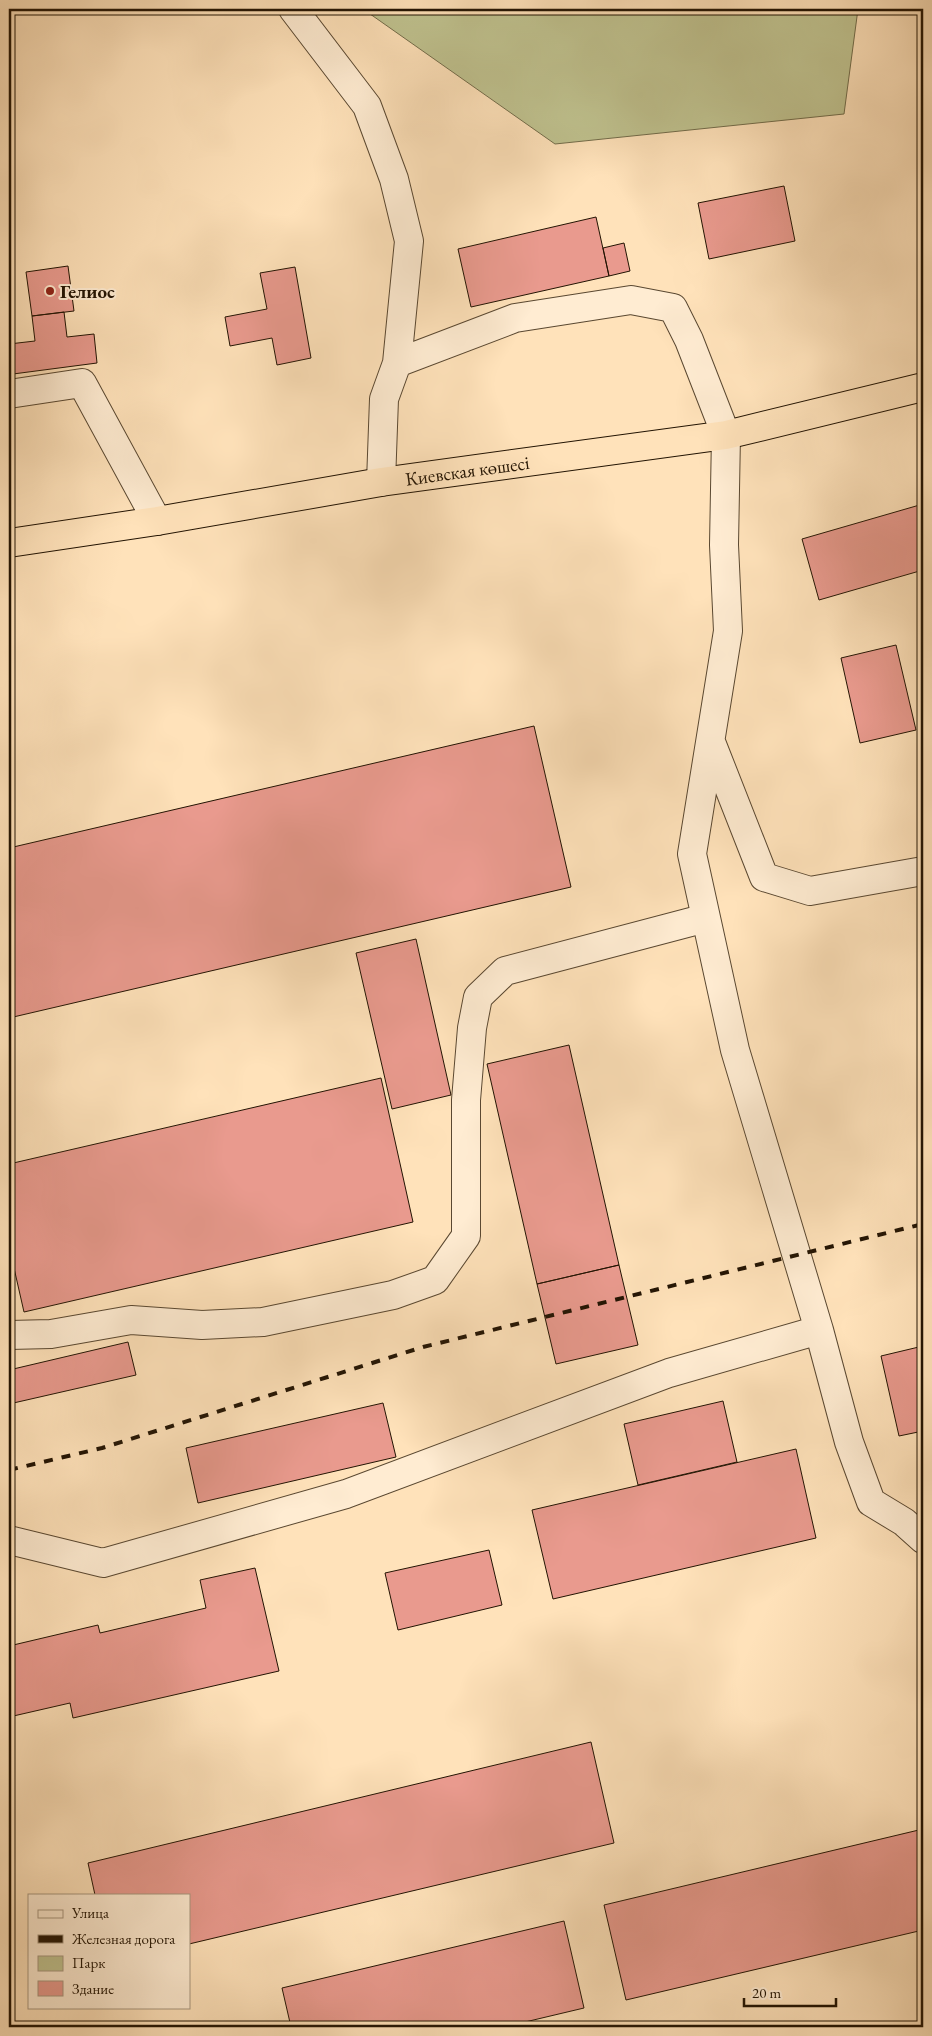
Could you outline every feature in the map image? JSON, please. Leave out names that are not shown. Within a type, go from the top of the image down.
[{"type":"highway","name":"Киевская көшесі","points":[[9,543],[381,482],[726,435],[923,387]]},
{"type":"lane","points":[[293,9],[367,106],[394,179],[409,241],[397,363],[384,399],[381,482]]},
{"type":"lane","points":[[397,363],[515,318],[631,300],[673,308],[689,340],[726,435],[724,545],[728,631],[692,854],[735,1050],[818,1330],[849,1442],[871,1502],[904,1522],[923,1538]]},
{"type":"lane","points":[[9,394],[82,382],[157,520]]},
{"type":"lane","points":[[711,742],[764,877],[810,891],[923,871]]},
{"type":"lane","points":[[9,1335],[52,1334],[131,1320],[202,1325],[263,1322],[393,1295],[435,1280],[466,1236],[466,1100],[472,1028],[478,997],[505,971],[706,918]]},
{"type":"lane","points":[[9,1540],[103,1562],[346,1494],[669,1373],[818,1330]]},
{"type":"green space","points":[[363,9],[858,9],[844,114],[555,144]]},
{"type":"building","points":[[784,186],[795,241],[709,259],[698,203]]},
{"type":"building","points":[[596,217],[609,276],[471,307],[458,249]]},
{"type":"building","points":[[624,243],[630,271],[609,276],[603,248]]},
{"type":"building","name":"Гелиос","points":[[68,266],[74,311],[32,316],[26,272]]},
{"type":"building","points":[[295,267],[311,358],[277,365],[272,338],[230,346],[225,317],[267,309],[260,273]]},
{"type":"building","points":[[64,312],[67,337],[94,334],[97,363],[13,374],[9,344],[35,341],[32,316]]},
{"type":"building","points":[[923,504],[923,570],[819,600],[802,539]]},
{"type":"building","points":[[896,645],[916,730],[860,743],[841,658]]},
{"type":"building","points":[[534,726],[571,887],[9,1018],[9,848]]},
{"type":"building","points":[[416,939],[451,1095],[392,1109],[356,953]]},
{"type":"building","points":[[569,1045],[619,1265],[537,1284],[487,1064]]},
{"type":"building","points":[[381,1078],[413,1222],[24,1312],[9,1246],[9,1164]]},
{"type":"building","points":[[619,1265],[638,1345],[556,1364],[537,1284]]},
{"type":"building","points":[[128,1342],[136,1375],[9,1404],[9,1370]]},
{"type":"building","points":[[923,1346],[923,1431],[899,1436],[881,1356]]},
{"type":"building","points":[[723,1401],[737,1462],[638,1485],[624,1424]]},
{"type":"building","points":[[383,1403],[396,1457],[198,1503],[186,1448]]},
{"type":"building","points":[[796,1449],[816,1538],[553,1599],[532,1510]]},
{"type":"building","points":[[489,1550],[502,1605],[398,1630],[385,1573]]},
{"type":"building","points":[[255,1568],[279,1671],[73,1718],[70,1703],[9,1717],[9,1646],[98,1625],[100,1633],[206,1608],[200,1580]]},
{"type":"building","points":[[591,1742],[614,1843],[190,1944],[190,1894],[95,1894],[88,1863]]},
{"type":"building","points":[[923,1829],[923,1930],[626,2000],[604,1905]]},
{"type":"building","points":[[564,1921],[584,2008],[504,2027],[291,2027],[282,1988]]},
{"type":"railway","points":[[9,1470],[102,1448],[423,1347],[923,1224]]},
{"type":"place","name":"Гелиос","points":[[50,291]]}]
